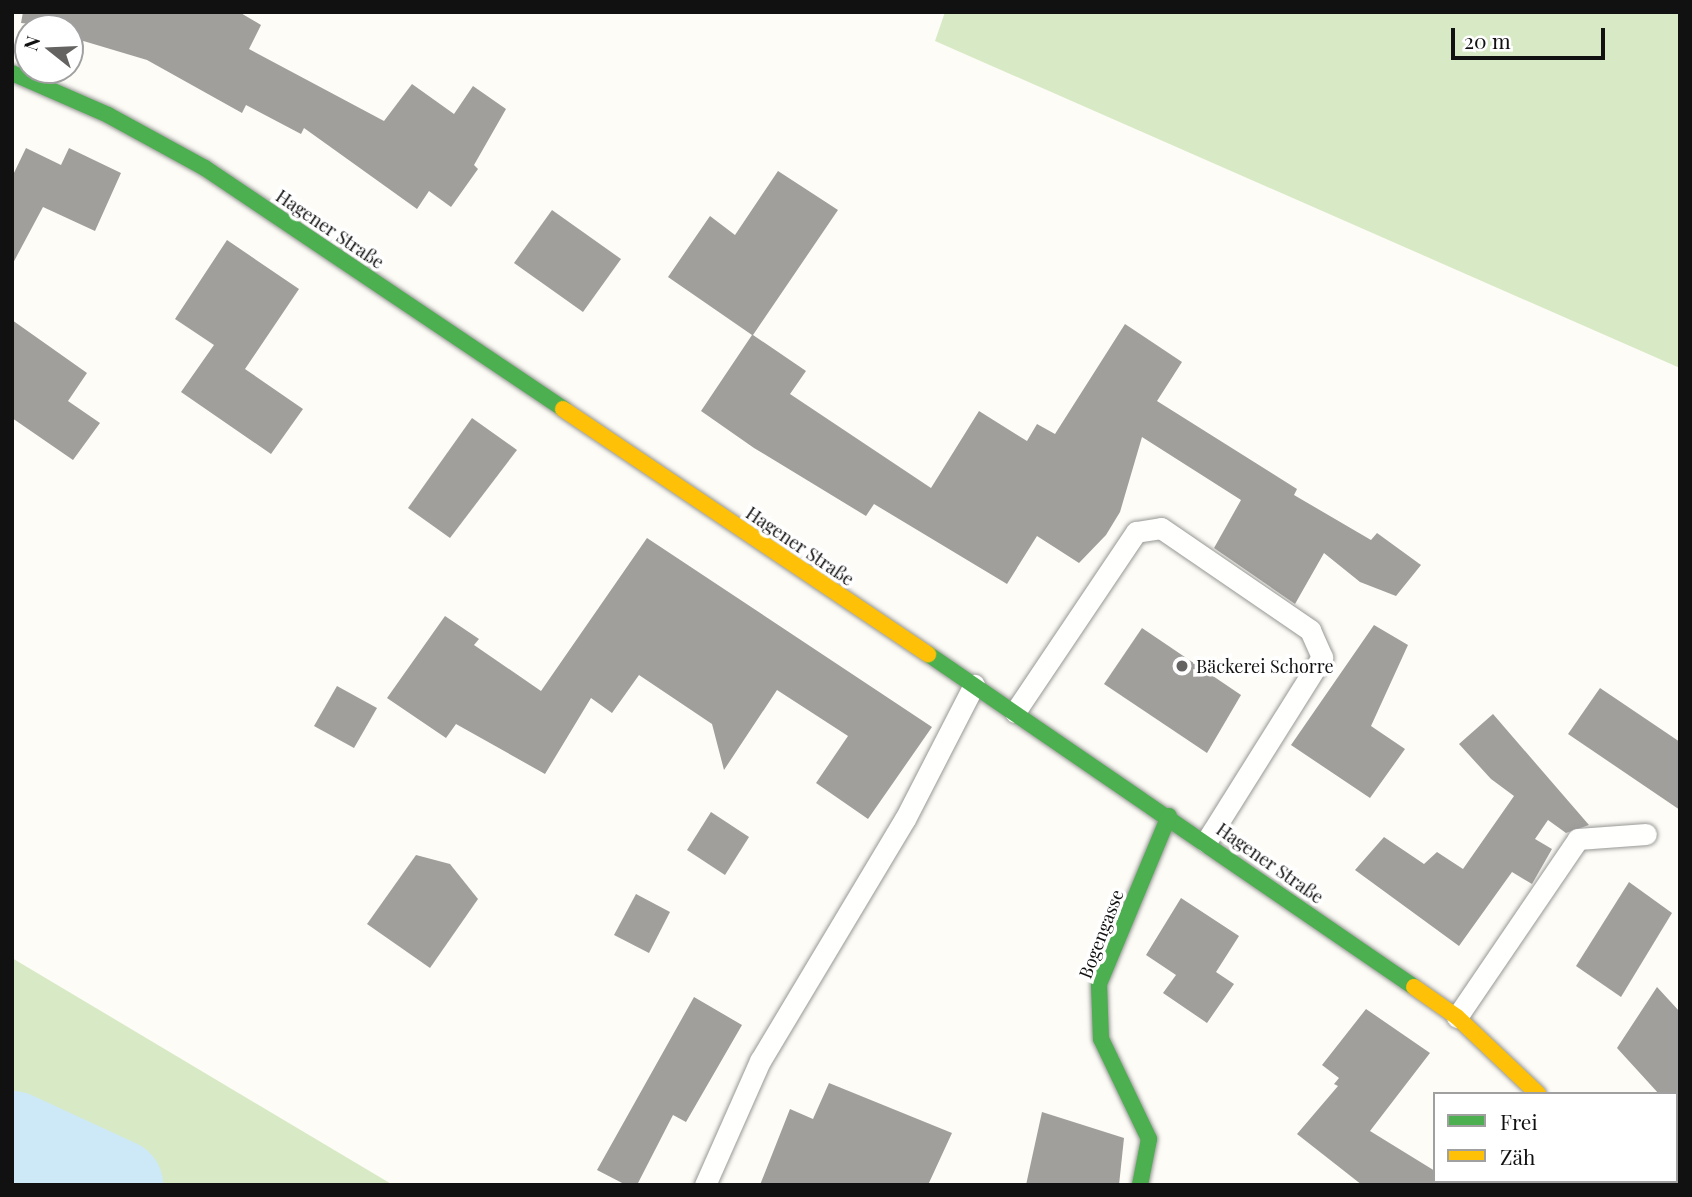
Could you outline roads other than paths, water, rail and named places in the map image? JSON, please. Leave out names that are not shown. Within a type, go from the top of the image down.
[{"type":"main road","name":"Hagener Straße","points":[[12,74],[108,115],[205,167],[1169,816],[1457,1017],[1536,1092]]},
{"type":"main road","name":"Bogengasse","points":[[1140,1185],[1149,1139],[1101,1039],[1099,984],[1169,816]]},
{"type":"lane","points":[[1015,712],[1136,532],[1161,528],[1310,630],[1322,657],[1206,842]]},
{"type":"lane","points":[[705,1185],[760,1061],[905,819],[974,685]]},
{"type":"lane","points":[[1457,1017],[1578,839],[1646,834]]},
{"type":"waterway","points":[[12,1137],[116,1185]]},
{"type":"place","name":"Bäckerei Schorre","points":[[1182,666]]}]
